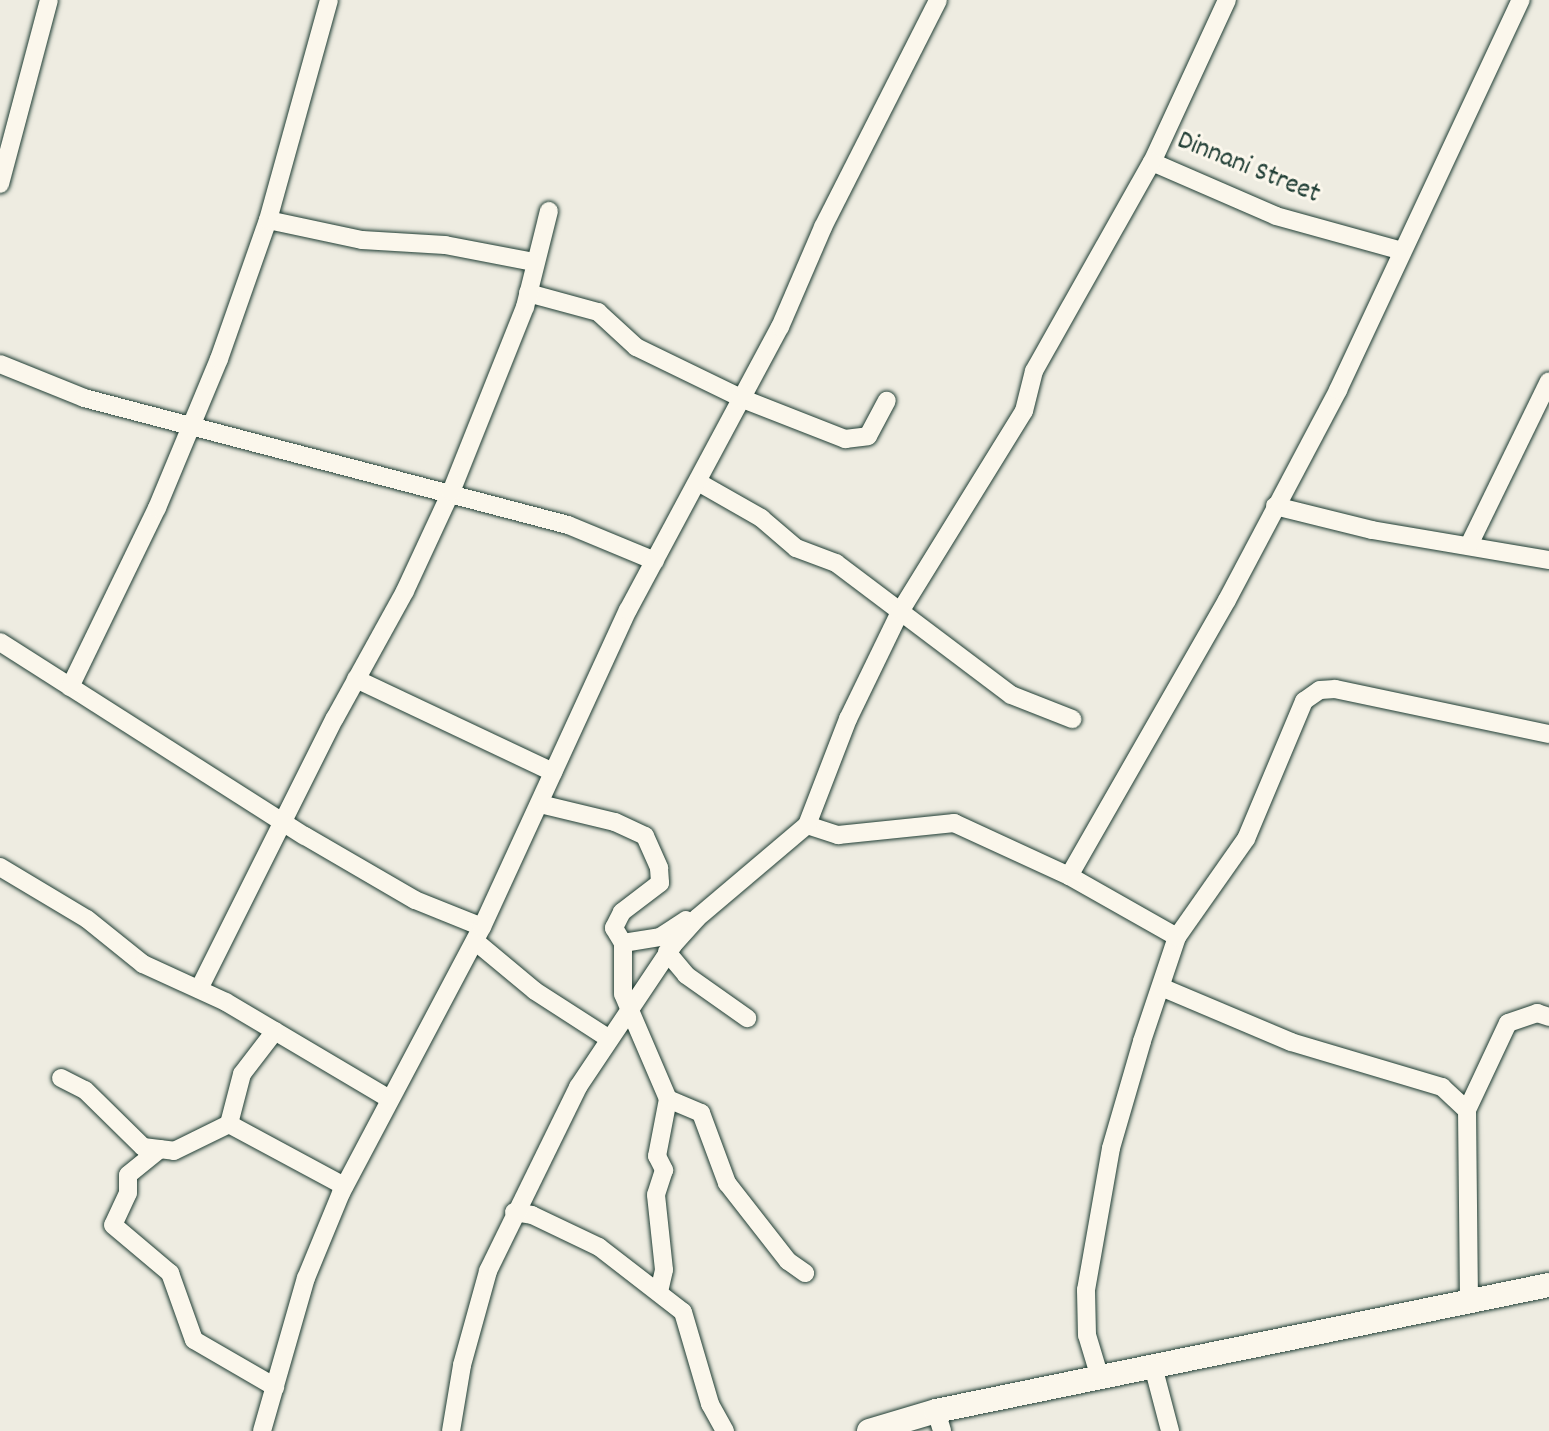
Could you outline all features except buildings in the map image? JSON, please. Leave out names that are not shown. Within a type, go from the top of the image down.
[{"type":"street","points":[[2,174],[49,0]]},
{"type":"street","points":[[70,687],[192,425],[268,220],[329,0]]},
{"type":"street","points":[[262,1431],[306,1278],[344,1186],[388,1098],[479,934],[655,561],[743,399],[938,0]]},
{"type":"street","name":"Dinnani Street","points":[[1227,0],[1152,162],[1276,216],[1402,251]]},
{"type":"street","points":[[1069,876],[1338,390],[1521,0]]},
{"type":"street","points":[[451,1431],[474,1316],[514,1212],[608,1038],[667,952],[697,918],[807,825],[848,719],[901,610],[1024,411],[1034,371],[1152,162]]},
{"type":"street","points":[[199,989],[451,492],[528,293],[549,211]]},
{"type":"street","points":[[268,220],[362,240],[445,245],[534,262]]},
{"type":"street","points":[[528,293],[598,312],[636,347],[743,399],[845,439],[868,436],[887,401]]},
{"type":"street","points":[[0,364],[84,398],[568,525],[655,561]]},
{"type":"street","points":[[1469,545],[1549,381]]},
{"type":"street","points":[[698,482],[761,518],[796,548],[836,563],[1011,695],[1072,719]]},
{"type":"street","points":[[1275,506],[1549,560]]},
{"type":"street","points":[[0,642],[282,821],[479,934],[535,991],[608,1038]]},
{"type":"street","points":[[356,679],[553,772]]},
{"type":"street","points":[[1100,1378],[1087,1335],[1086,1290],[1092,1242],[1111,1148],[1177,937],[1246,839],[1294,715],[1310,694],[1335,689],[1395,698],[1549,734]]},
{"type":"street","points":[[540,804],[615,822],[645,836],[660,883],[622,912],[614,928],[623,943],[623,994],[668,1099],[657,1156],[664,1170],[656,1195],[664,1270],[659,1291]]},
{"type":"street","points":[[807,825],[838,835],[954,823],[1069,876],[1177,937]]},
{"type":"street","points":[[0,867],[87,919],[143,964],[199,989],[388,1098]]},
{"type":"street","points":[[623,943],[660,937],[697,918]]},
{"type":"street","points":[[667,952],[686,975],[747,1018]]},
{"type":"street","points":[[1161,987],[1291,1042],[1442,1087],[1467,1110]]},
{"type":"street","points":[[1469,1301],[1467,1110],[1508,1023],[1537,1013],[1549,1017]]},
{"type":"street","points":[[61,1078],[85,1090],[143,1147],[174,1151],[229,1124],[242,1074],[275,1031]]},
{"type":"street","points":[[668,1099],[701,1113],[727,1183],[788,1261],[805,1273]]},
{"type":"street","points":[[229,1124],[344,1186]]},
{"type":"street","points":[[160,1149],[128,1175],[128,1193],[113,1225],[170,1273],[194,1340],[275,1387]]},
{"type":"street","points":[[514,1212],[532,1215],[599,1247],[683,1312],[710,1404],[725,1431]]},
{"type":"street","points":[[869,1431],[939,1421],[1153,1366],[1549,1285]]},
{"type":"street","points":[[1153,1366],[1170,1431]]}]
